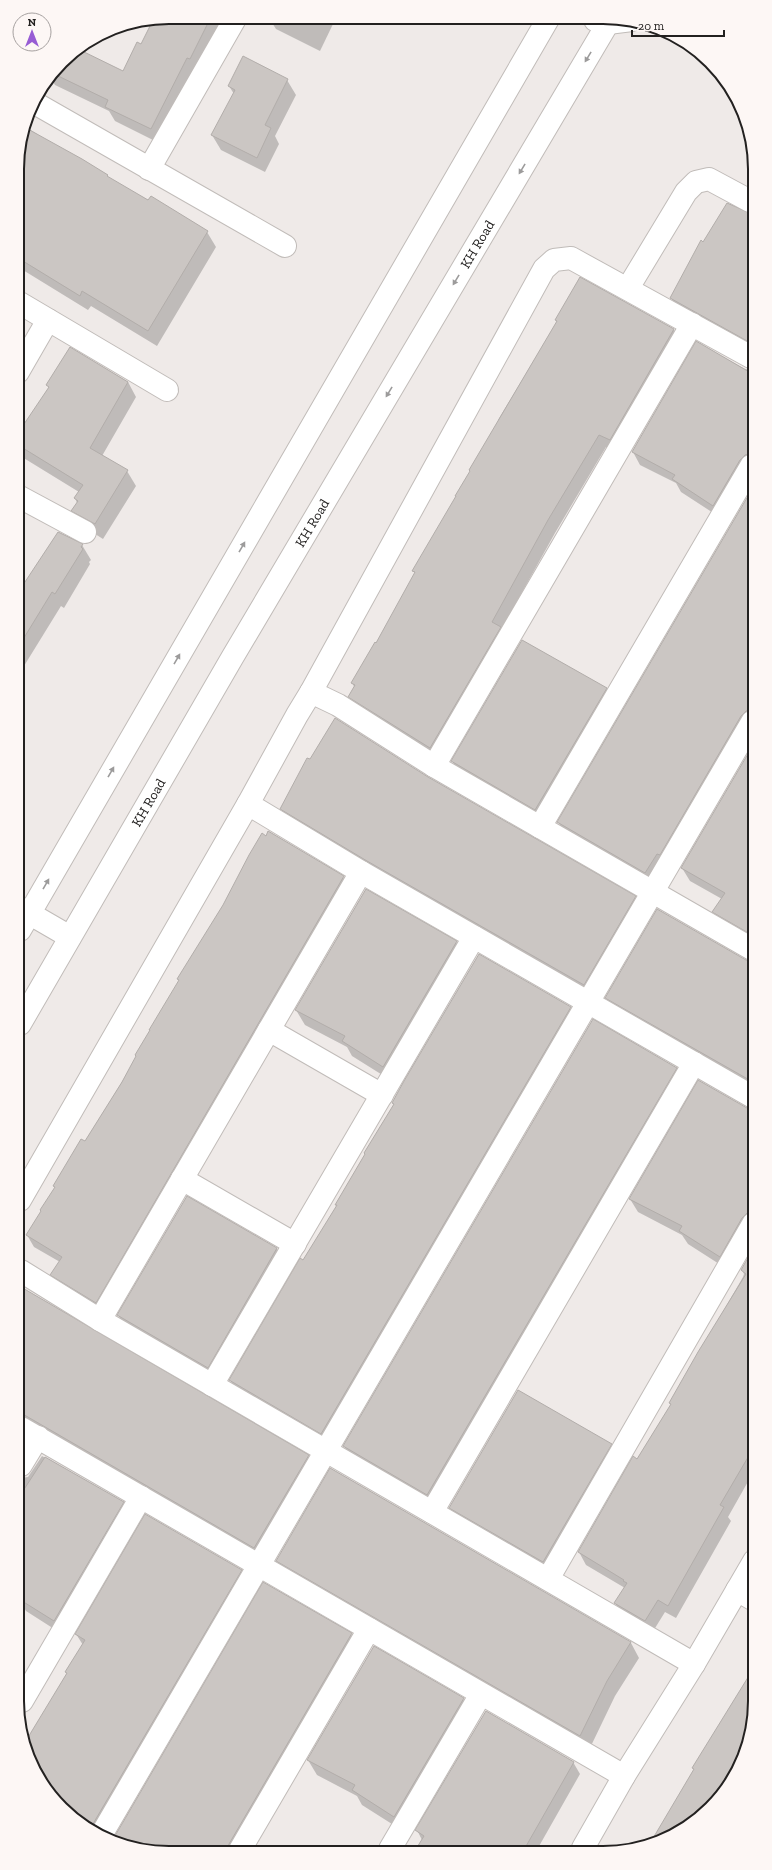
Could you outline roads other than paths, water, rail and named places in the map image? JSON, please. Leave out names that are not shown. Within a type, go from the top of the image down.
[{"type":"street","points":[[149,169],[232,24]]},
{"type":"street","points":[[24,915],[545,24]]},
{"type":"street","name":"KH Road","points":[[24,1017],[600,24]]},
{"type":"street","points":[[39,105],[285,246]]},
{"type":"street","points":[[628,288],[686,192],[696,182],[709,179],[748,200]]},
{"type":"street","points":[[24,1193],[248,804],[296,714],[311,692],[544,269],[554,260],[572,258],[748,355]]},
{"type":"street","points":[[24,306],[167,390]]},
{"type":"street","points":[[24,362],[48,320]]},
{"type":"street","points":[[434,766],[692,324]]},
{"type":"street","points":[[540,827],[748,471]]},
{"type":"street","points":[[24,499],[86,532]]},
{"type":"street","points":[[311,692],[338,705],[434,766],[748,947]]},
{"type":"street","points":[[103,1830],[748,729]]},
{"type":"street","points":[[248,804],[361,872],[748,1095]]},
{"type":"street","points":[[100,1320],[361,872]]},
{"type":"street","points":[[24,917],[70,937]]},
{"type":"street","points":[[212,1385],[474,937]]},
{"type":"street","points":[[269,1030],[382,1094]]},
{"type":"street","points":[[432,1512],[694,1063]]},
{"type":"street","points":[[182,1179],[295,1244]]},
{"type":"street","points":[[548,1579],[748,1233]]},
{"type":"street","points":[[24,1273],[100,1320],[694,1664]]},
{"type":"street","points":[[24,1453],[29,1433],[624,1776]]},
{"type":"street","points":[[24,1698],[141,1497]]},
{"type":"street","points":[[584,1846],[624,1776],[694,1664],[746,1595]]},
{"type":"street","points":[[242,1846],[369,1629]]},
{"type":"street","points":[[392,1846],[481,1694]]}]
